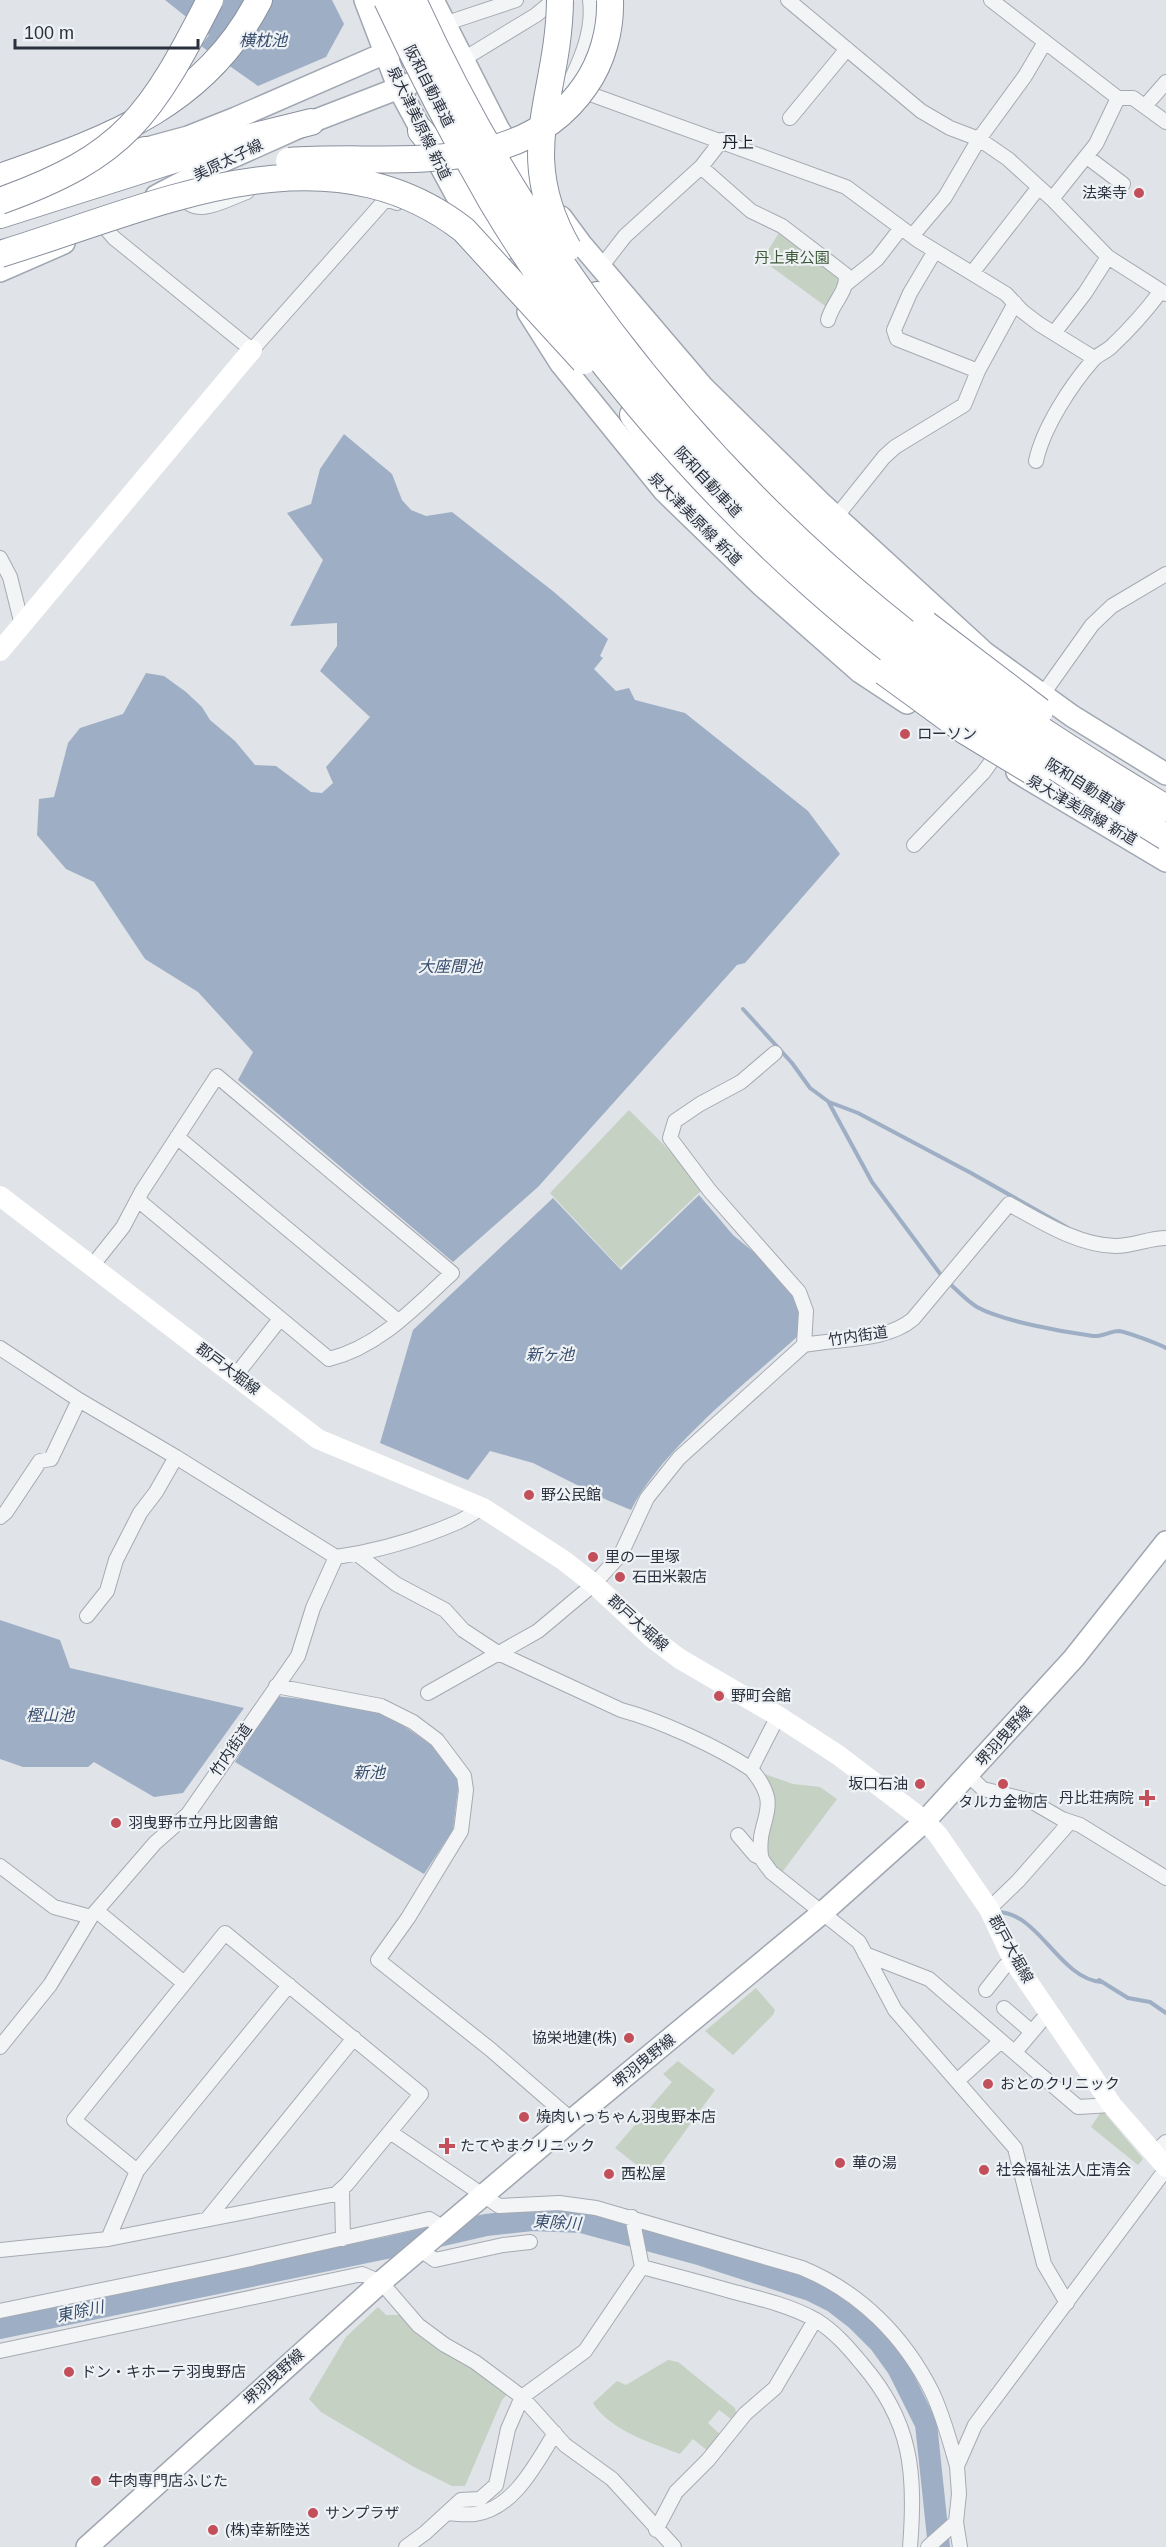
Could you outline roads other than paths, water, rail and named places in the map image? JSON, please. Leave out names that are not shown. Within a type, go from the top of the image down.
[{"type":"highway","points":[[0,212],[44,184],[82,165],[118,140],[135,124],[173,71],[210,0]]},
{"type":"highway","points":[[0,177],[118,132],[172,101],[217,63],[249,21],[259,0]]},
{"type":"highway","name":"阪和自動車道","points":[[387,0],[451,129],[494,205],[585,338],[635,401],[701,460],[771,514],[829,569],[914,640],[1013,712],[1166,808]]},
{"type":"highway","name":"阪和自動車道","points":[[413,0],[469,114],[513,190],[556,256],[752,529],[814,587],[954,699],[1166,845]]},
{"type":"highway","points":[[560,0],[557,37],[544,103],[540,147],[542,182],[546,201],[564,241],[604,308],[701,460]]},
{"type":"highway","points":[[0,212],[130,196],[250,166],[321,159],[449,156],[477,153],[512,143],[547,126],[563,113],[590,79],[607,36],[610,0]]},
{"type":"highway","points":[[0,212],[230,142],[311,122]]},
{"type":"highway","points":[[421,131],[456,174],[504,243],[676,475],[780,583],[884,672],[965,732],[1053,784],[1166,845]]},
{"type":"highway","points":[[0,212],[66,178],[145,150]]},
{"type":"highway","points":[[521,161],[536,204],[573,266],[675,388],[802,515],[887,591],[1067,731],[1166,797]]},
{"type":"highway","points":[[0,254],[177,197],[244,182],[294,176],[317,176],[384,186],[426,203],[464,230],[612,392],[701,460]]},
{"type":"main road","name":"泉大津美原線 新道","points":[[365,0],[399,89],[471,226],[561,363],[664,491],[761,585],[860,672],[993,759],[1166,845]]},
{"type":"main road","points":[[433,0],[499,130],[581,244],[703,387],[836,517],[986,653],[1072,716],[1166,774]]},
{"type":"main road","points":[[0,182],[145,150],[188,137],[386,53],[444,24]]},
{"type":"main road","name":"美原太子線","points":[[0,271],[102,224],[219,163],[311,122],[399,89],[462,60]]},
{"type":"main road","points":[[0,651],[128,501],[252,350]]},
{"type":"main road","name":"郡戸大堀線","points":[[3,1204],[92,1266],[318,1439],[483,1508],[563,1560],[594,1584],[652,1638],[680,1659],[778,1716],[838,1755],[925,1821],[938,1835],[989,1910],[1013,1960],[1112,2105],[1163,2158]]},
{"type":"main road","name":"堺羽曳野線","points":[[87,2547],[381,2282],[399,2267],[424,2253],[444,2222],[482,2195],[822,1913],[925,1821],[1074,1658],[1166,1542]]},
{"type":"street","points":[[444,24],[516,0]]},
{"type":"street","points":[[462,60],[536,15],[554,0]]},
{"type":"street","points":[[590,0],[588,36],[568,86],[722,140],[846,187],[935,251],[1006,294],[1054,333],[1094,358]]},
{"type":"street","points":[[788,0],[921,111],[950,128],[979,139],[1008,159],[1052,199],[1108,257],[1164,292],[1117,341],[1094,358],[1049,423],[1040,443],[1036,460]]},
{"type":"street","points":[[999,2],[1045,42],[1118,98],[1133,98],[1166,122]]},
{"type":"street","points":[[846,284],[945,197],[979,139],[1025,76],[1045,42]]},
{"type":"street","points":[[790,118],[847,49]]},
{"type":"street","points":[[1145,106],[1166,82]]},
{"type":"street","points":[[1052,199],[1096,144],[1118,98]]},
{"type":"street","points":[[601,267],[625,236],[701,167],[722,140]]},
{"type":"street","points":[[1086,157],[1123,184]]},
{"type":"street","points":[[701,167],[751,211],[782,226],[846,275],[846,289],[831,307],[828,320]]},
{"type":"street","points":[[177,185],[186,204],[194,208],[202,208],[247,192],[276,185],[304,183],[343,186],[386,199],[421,215],[441,229],[452,231],[471,226]]},
{"type":"street","points":[[972,273],[1039,187]]},
{"type":"street","points":[[102,224],[114,238],[252,350],[386,199]]},
{"type":"street","points":[[935,251],[910,293],[894,330],[897,339],[978,371]]},
{"type":"street","points":[[1054,333],[1085,293],[1108,257]]},
{"type":"street","points":[[836,517],[884,457],[895,447],[964,405],[978,371],[1015,303]]},
{"type":"street","points":[[0,558],[10,577],[22,625]]},
{"type":"street","points":[[914,845],[970,787],[993,759],[1092,625],[1112,606],[1166,574]]},
{"type":"street","points":[[428,1693],[538,1631],[594,1584],[621,1554],[647,1498],[679,1458],[804,1345],[806,1311],[799,1292],[710,1191],[670,1138],[675,1121],[700,1104],[741,1082],[776,1053]]},
{"type":"street","points":[[92,1266],[123,1227],[138,1200],[177,1137],[217,1076],[452,1273],[376,1338],[344,1355],[329,1359],[138,1200]]},
{"type":"street","points":[[177,1137],[398,1321]]},
{"type":"street","name":"竹内街道","points":[[804,1345],[869,1337],[904,1327],[914,1319],[1009,1204],[1083,1241],[1117,1246],[1154,1238],[1166,1238]]},
{"type":"street","points":[[236,1375],[279,1319]]},
{"type":"street","points":[[0,1348],[79,1400],[176,1457],[336,1557],[418,1539],[483,1508]]},
{"type":"street","points":[[0,1517],[6,1512],[40,1461],[51,1459],[79,1400]]},
{"type":"street","points":[[87,1616],[107,1591],[116,1560],[140,1513],[156,1492],[176,1457]]},
{"type":"street","points":[[357,1554],[396,1584],[445,1610],[463,1630],[498,1653],[621,1710],[642,1716],[721,1752],[751,1769],[759,1779],[769,1800],[761,1858]]},
{"type":"street","name":"竹内街道","points":[[0,2047],[50,1985],[94,1914],[155,1843],[188,1814],[298,1656],[313,1608],[336,1557]]},
{"type":"street","points":[[276,1686],[381,1706],[413,1722],[437,1740],[459,1767],[464,1776],[466,1791],[461,1831],[408,1918],[378,1960],[490,2049],[572,2120]]},
{"type":"street","points":[[751,1769],[778,1716]]},
{"type":"street","points":[[968,1775],[983,1789],[1031,1802],[1080,1825],[1166,1878]]},
{"type":"street","points":[[989,1910],[1070,1822]]},
{"type":"street","points":[[738,1835],[755,1855],[761,1858],[771,1872],[859,1942],[895,2010],[1015,2148],[1044,2264],[1067,2302]]},
{"type":"street","points":[[0,1866],[54,1907],[94,1914],[184,1983]]},
{"type":"street","points":[[0,2250],[108,2239],[336,2194],[342,2190],[421,2094],[225,1933],[74,2120],[137,2171]]},
{"type":"street","points":[[865,1954],[929,1979],[1078,2107],[1112,2105]]},
{"type":"street","points":[[986,1990],[1005,1966],[1013,1960]]},
{"type":"street","points":[[108,2239],[137,2171],[289,1985]]},
{"type":"street","points":[[1004,2008],[1032,2032]]},
{"type":"street","points":[[1015,2052],[1042,2020],[1052,2016]]},
{"type":"street","points":[[208,2218],[354,2038]]},
{"type":"street","points":[[957,2080],[1001,2040]]},
{"type":"street","points":[[390,2132],[499,2206],[559,2203],[596,2208],[632,2217],[802,2268],[830,2280],[859,2299],[911,2356],[932,2393],[957,2466],[959,2494],[956,2522],[960,2547]]},
{"type":"street","points":[[957,2466],[975,2425],[1067,2302],[1163,2158]]},
{"type":"street","points":[[342,2190],[343,2239]]},
{"type":"street","points":[[406,2547],[461,2500],[480,2499],[496,2485],[508,2429],[522,2397],[585,2351],[642,2267],[632,2217]]},
{"type":"street","points":[[0,2311],[429,2219],[444,2222]]},
{"type":"street","points":[[424,2253],[435,2260],[503,2245],[530,2242]]},
{"type":"street","points":[[642,2267],[775,2302],[815,2320],[841,2338],[878,2382],[904,2433],[909,2456],[913,2500],[910,2547]]},
{"type":"street","points":[[0,2351],[362,2274],[381,2282],[418,2325],[445,2345],[474,2361],[522,2397],[565,2445],[612,2479],[656,2530],[674,2547]]},
{"type":"street","points":[[656,2530],[676,2492],[708,2460],[745,2414],[774,2388],[815,2320]]},
{"type":"street","points":[[447,2513],[476,2514],[488,2510],[518,2490],[527,2480],[555,2433]]},
{"type":"street","points":[[928,2547],[956,2522]]},
{"type":"water","name":"横枕池","points":[[165,0],[332,0],[344,24],[326,57],[258,86],[201,46],[209,35]]},
{"type":"water","name":"大座間池","points":[[344,434],[392,474],[402,500],[411,510],[426,516],[452,512],[554,592],[608,639],[600,656],[603,658],[594,669],[616,691],[629,688],[635,700],[685,713],[808,811],[840,854],[745,963],[737,965],[538,1187],[453,1262],[238,1080],[253,1052],[198,992],[145,959],[94,882],[66,869],[37,835],[39,799],[54,797],[68,743],[80,728],[123,714],[146,673],[164,676],[186,692],[202,707],[210,720],[235,741],[255,765],[276,766],[311,792],[322,793],[333,783],[326,767],[370,717],[320,671],[337,646],[337,623],[290,626],[323,560],[287,513],[311,504],[320,469]]},
{"type":"water","name":"新ヶ池","points":[[699,1195],[733,1235],[761,1258],[794,1295],[801,1313],[798,1336],[730,1396],[684,1441],[645,1487],[631,1510],[533,1463],[490,1451],[468,1480],[380,1443],[413,1330],[553,1198],[621,1270]]},
{"type":"water","name":"樫山池","points":[[0,1620],[60,1640],[70,1668],[244,1708],[183,1793],[154,1797],[94,1762],[88,1767],[23,1767],[0,1759]]},
{"type":"water","name":"新池","points":[[276,1696],[385,1713],[436,1748],[459,1780],[453,1830],[424,1874],[235,1762]]},
{"type":"waterway","points":[[743,1009],[792,1063],[810,1088],[829,1102],[858,1113],[1068,1228]]},
{"type":"waterway","points":[[829,1103],[872,1182],[941,1275]]},
{"type":"waterway","points":[[949,1283],[977,1307],[1001,1317],[1050,1329],[1093,1336],[1119,1331],[1166,1348]]},
{"type":"waterway","points":[[998,1912],[1012,1915],[1025,1923],[1073,1970],[1086,1978],[1101,1982],[1099,1980],[1128,1998],[1150,2002],[1166,2013]]},
{"type":"waterway","name":"東除川","points":[[0,2328],[391,2247],[486,2225],[532,2220],[581,2222],[702,2255],[810,2290],[834,2302],[856,2319],[880,2343],[898,2368],[926,2424],[939,2547]]},
{"type":"place","name":"法楽寺","points":[[1139,193]]},
{"type":"place","name":"ローソン","points":[[905,734]]},
{"type":"place","name":"野公民館","points":[[529,1495]]},
{"type":"place","name":"里の一里塚","points":[[593,1557]]},
{"type":"place","name":"石田米穀店","points":[[620,1577]]},
{"type":"place","name":"野町会館","points":[[719,1696]]},
{"type":"place","name":"坂口石油","points":[[920,1784]]},
{"type":"place","name":"タルカ金物店","points":[[1003,1784]]},
{"type":"place","name":"丹比荘病院","points":[[1147,1798]]},
{"type":"place","name":"羽曳野市立丹比図書館","points":[[116,1823]]},
{"type":"place","name":"協栄地建(株)","points":[[629,2038]]},
{"type":"place","name":"おとのクリニック","points":[[988,2084]]},
{"type":"place","name":"焼肉いっちゃん羽曳野本店","points":[[524,2117]]},
{"type":"place","name":"たてやまクリニック","points":[[447,2146]]},
{"type":"place","name":"華の湯","points":[[840,2163]]},
{"type":"place","name":"社会福祉法人庄清会","points":[[984,2170]]},
{"type":"place","name":"西松屋","points":[[609,2174]]},
{"type":"place","name":"ドン・キホーテ羽曳野店","points":[[69,2372]]},
{"type":"place","name":"牛肉専門店ふじた","points":[[96,2481]]},
{"type":"place","name":"サンプラザ","points":[[313,2513]]},
{"type":"place","name":"(株)幸新陸送","points":[[213,2530]]},
{"type":"district","name":"丹上","points":[[738,142]]},
{"type":"park label","name":"丹上東公園","points":[[792,258]]}]
